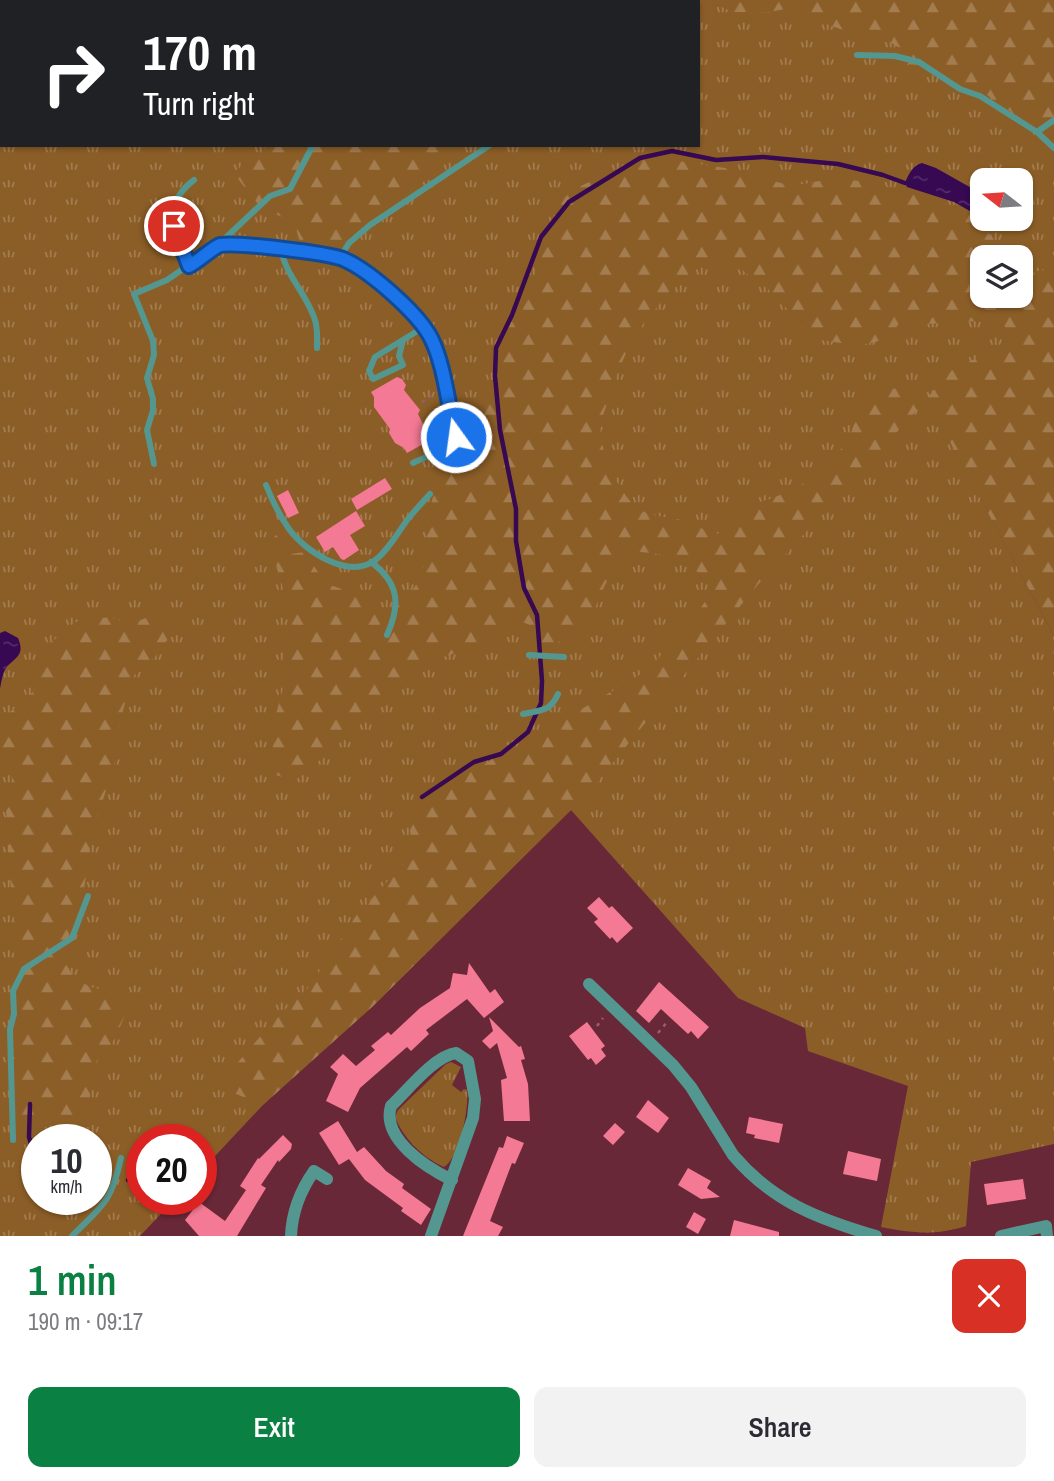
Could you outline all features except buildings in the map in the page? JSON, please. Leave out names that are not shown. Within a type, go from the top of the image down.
[{"type":"street","points":[[589,984],[673,1065],[691,1087],[741,1164],[786,1202],[822,1218],[876,1236]]},
{"type":"street","points":[[431,1236],[452,1180],[467,1138],[475,1099],[468,1061],[456,1053],[446,1054],[433,1065],[391,1106],[388,1115],[390,1125],[406,1148],[434,1171],[452,1180]]},
{"type":"street","points":[[291,1236],[296,1203],[304,1184],[314,1171],[327,1179]]},
{"type":"street","points":[[1001,1236],[1049,1228]]},
{"type":"lane","points":[[857,55],[895,56],[919,62],[960,89],[980,96],[1037,132],[1054,148]]},
{"type":"lane","points":[[1037,132],[1054,120]]},
{"type":"lane","points":[[154,464],[147,430],[153,410],[147,378],[154,355],[153,341],[134,294],[167,280],[189,266],[218,245],[270,196],[290,189],[312,147]]},
{"type":"lane","points":[[339,258],[349,243],[370,225],[487,147]]},
{"type":"lane","points":[[189,266],[178,241],[173,210],[176,198],[194,180]]},
{"type":"lane","points":[[218,245],[339,258],[397,298],[424,327],[437,352],[456,437],[465,459]]},
{"type":"lane","points":[[281,250],[283,263],[303,293],[316,321],[317,348]]},
{"type":"lane","points":[[403,340],[399,356],[403,365],[373,379],[369,371],[375,357],[424,327]]},
{"type":"lane","points":[[413,463],[451,445],[456,437]]},
{"type":"lane","points":[[267,485],[275,506],[290,531],[326,560],[340,566],[371,562],[393,541],[430,494]]},
{"type":"lane","points":[[371,562],[392,582],[396,597],[394,619],[387,635]]},
{"type":"lane","points":[[531,655],[564,657]]},
{"type":"lane","points":[[523,714],[545,711],[554,704],[558,694]]},
{"type":"lane","points":[[13,1140],[10,1029],[14,1014],[13,991],[24,969],[72,938],[88,895]]},
{"type":"lane","points":[[72,1236],[109,1198],[115,1185],[121,1157]]},
{"type":"path","points":[[422,402],[445,387]]},
{"type":"green space","points":[[700,0],[1054,0],[1054,320],[927,398],[1054,636],[1054,1144],[971,1162],[966,1226],[923,1232],[881,1227],[908,1086],[808,1051],[805,1028],[738,998],[571,810],[372,1007],[275,1092],[217,1154],[217,1124],[126,1124],[126,1215],[160,1215],[140,1236],[0,1236],[0,147],[700,147]]},
{"type":"green space","points":[[706,0],[1054,0],[1054,144],[1031,122],[940,68],[900,63],[901,49],[873,31],[852,32],[840,29],[785,9],[733,12]]},
{"type":"green space","points":[[266,147],[462,147],[446,160],[440,171],[416,184],[358,225],[342,246],[334,265],[326,266],[305,259],[294,222],[261,208],[235,175],[249,152],[262,153]]},
{"type":"green space","points":[[646,156],[725,168],[792,186],[830,179],[863,181],[939,201],[970,216],[970,231],[986,231],[1000,245],[970,245],[970,308],[1033,308],[1033,268],[1037,271],[1054,269],[1054,636],[927,399],[754,589],[589,792],[372,1007],[263,1105],[229,1091],[225,1083],[232,1069],[281,1013],[309,987],[356,916],[414,852],[410,830],[421,807],[433,796],[479,767],[641,674],[655,663],[707,599],[708,582],[691,567],[664,555],[631,551],[607,582],[592,619],[563,639],[544,647],[534,641],[532,626],[520,621],[509,621],[462,650],[421,663],[412,677],[401,679],[384,703],[362,713],[339,744],[294,782],[269,772],[275,738],[275,718],[286,677],[282,665],[288,646],[288,605],[269,542],[276,535],[291,554],[305,552],[325,583],[362,596],[384,611],[410,594],[422,571],[425,558],[424,514],[433,502],[439,464],[470,436],[481,405],[492,397],[500,385],[503,374],[503,342],[508,323],[515,308],[533,289],[541,254],[551,234],[561,201],[574,189]],"holes":[[[711,256],[741,269],[773,293],[813,339],[849,344],[871,343],[891,333],[900,322],[925,324],[1000,320],[1014,339],[951,371],[927,398],[908,387],[879,390],[858,411],[849,440],[825,467],[799,487],[737,508],[722,531],[714,536],[690,523],[640,510],[628,499],[610,468],[601,433],[603,414],[631,343],[667,296]]]},
{"type":"green space","points":[[158,613],[171,616],[173,632],[155,657],[132,677],[120,722],[114,766],[92,833],[84,889],[66,946],[65,963],[75,978],[90,987],[125,994],[129,1005],[116,1037],[96,1062],[93,1087],[87,1104],[74,1121],[25,1124],[19,1114],[19,1005],[17,966],[12,946],[12,864],[8,846],[15,837],[7,822],[6,810],[12,780],[10,762],[0,747],[0,719],[34,690],[39,678],[34,661],[40,652],[75,622],[110,617],[131,624]]},
{"type":"green space","points":[[451,1062],[461,1067],[452,1085],[461,1092],[467,1090],[467,1098],[459,1143],[450,1162],[444,1167],[415,1147],[403,1133],[395,1117],[398,1110]]},
{"type":"water","points":[[922,163],[936,168],[970,187],[970,211],[954,202],[907,187],[905,183],[916,166]]},
{"type":"water","points":[[5,631],[18,638],[20,650],[17,658],[4,672],[0,689],[0,633]]},
{"type":"waterway","points":[[422,797],[474,762],[501,754],[528,732],[541,703],[537,615],[524,588],[516,541],[516,509],[500,430],[495,376],[496,348],[512,315],[541,237],[569,202],[640,158],[672,151],[716,160],[763,157],[838,164],[905,183]]},
{"type":"waterway","points":[[29,1124],[30,1104]]},
{"type":"route","points":[[174,226],[189,266],[218,245],[300,251],[343,259],[383,286],[411,312],[431,339],[437,352],[456,437]]}]
